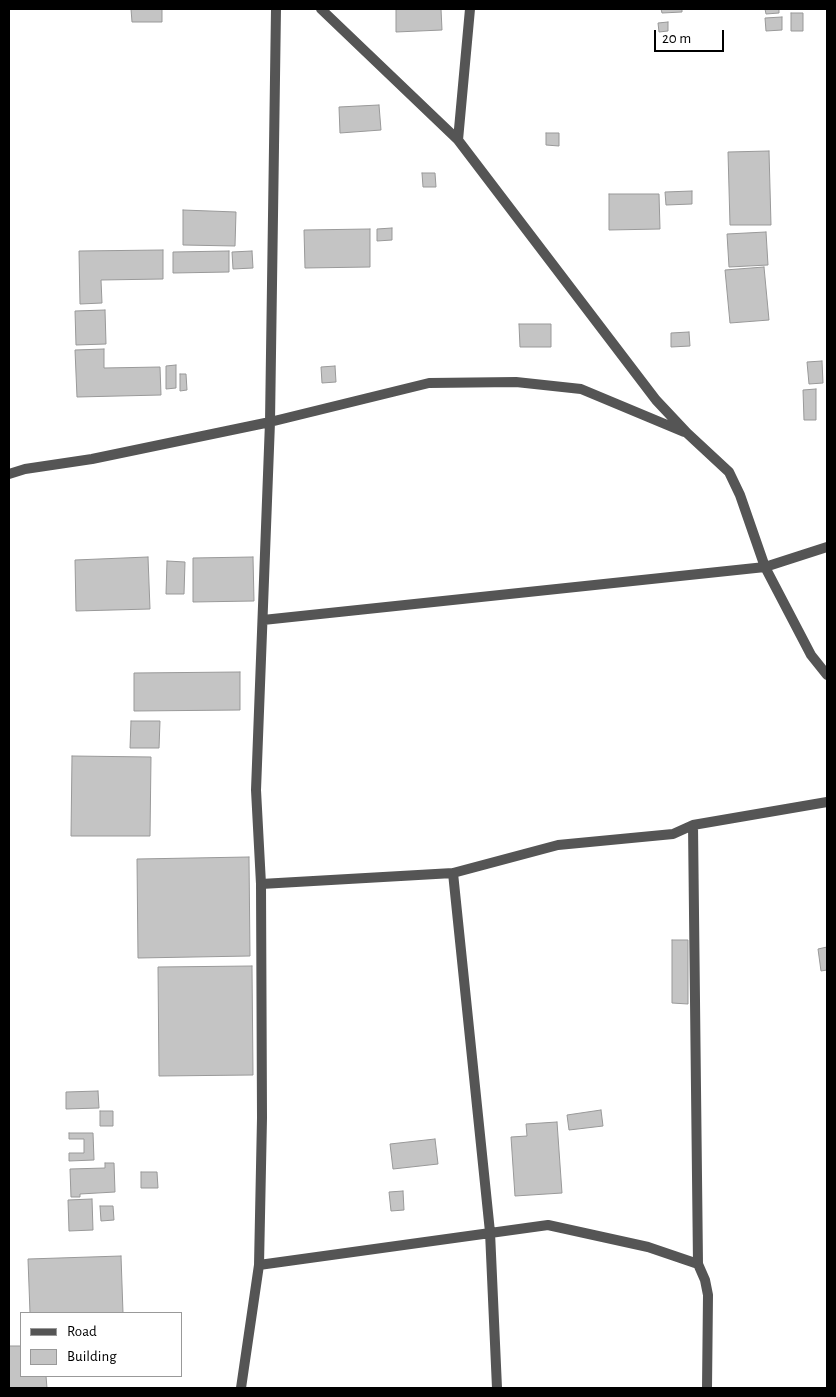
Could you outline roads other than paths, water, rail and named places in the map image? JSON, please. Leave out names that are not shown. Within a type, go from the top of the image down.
[{"type":"street","points":[[241,1388],[259,1266],[262,1118],[261,884],[256,790],[270,422],[276,9]]},
{"type":"street","points":[[321,9],[458,140],[656,400],[729,472],[740,495],[765,568],[812,654],[827,675]]},
{"type":"street","points":[[458,140],[470,9]]},
{"type":"street","points":[[9,474],[25,469],[92,459],[270,422],[429,383],[516,382],[581,389],[688,433]]},
{"type":"street","points":[[263,620],[765,568],[827,547]]},
{"type":"street","points":[[261,884],[453,873],[558,846],[673,834],[693,825],[827,802]]},
{"type":"street","points":[[693,825],[698,1264],[705,1280],[708,1296],[707,1388]]},
{"type":"street","points":[[453,873],[490,1232],[497,1388]]},
{"type":"street","points":[[259,1266],[548,1225],[648,1247],[698,1264]]}]
